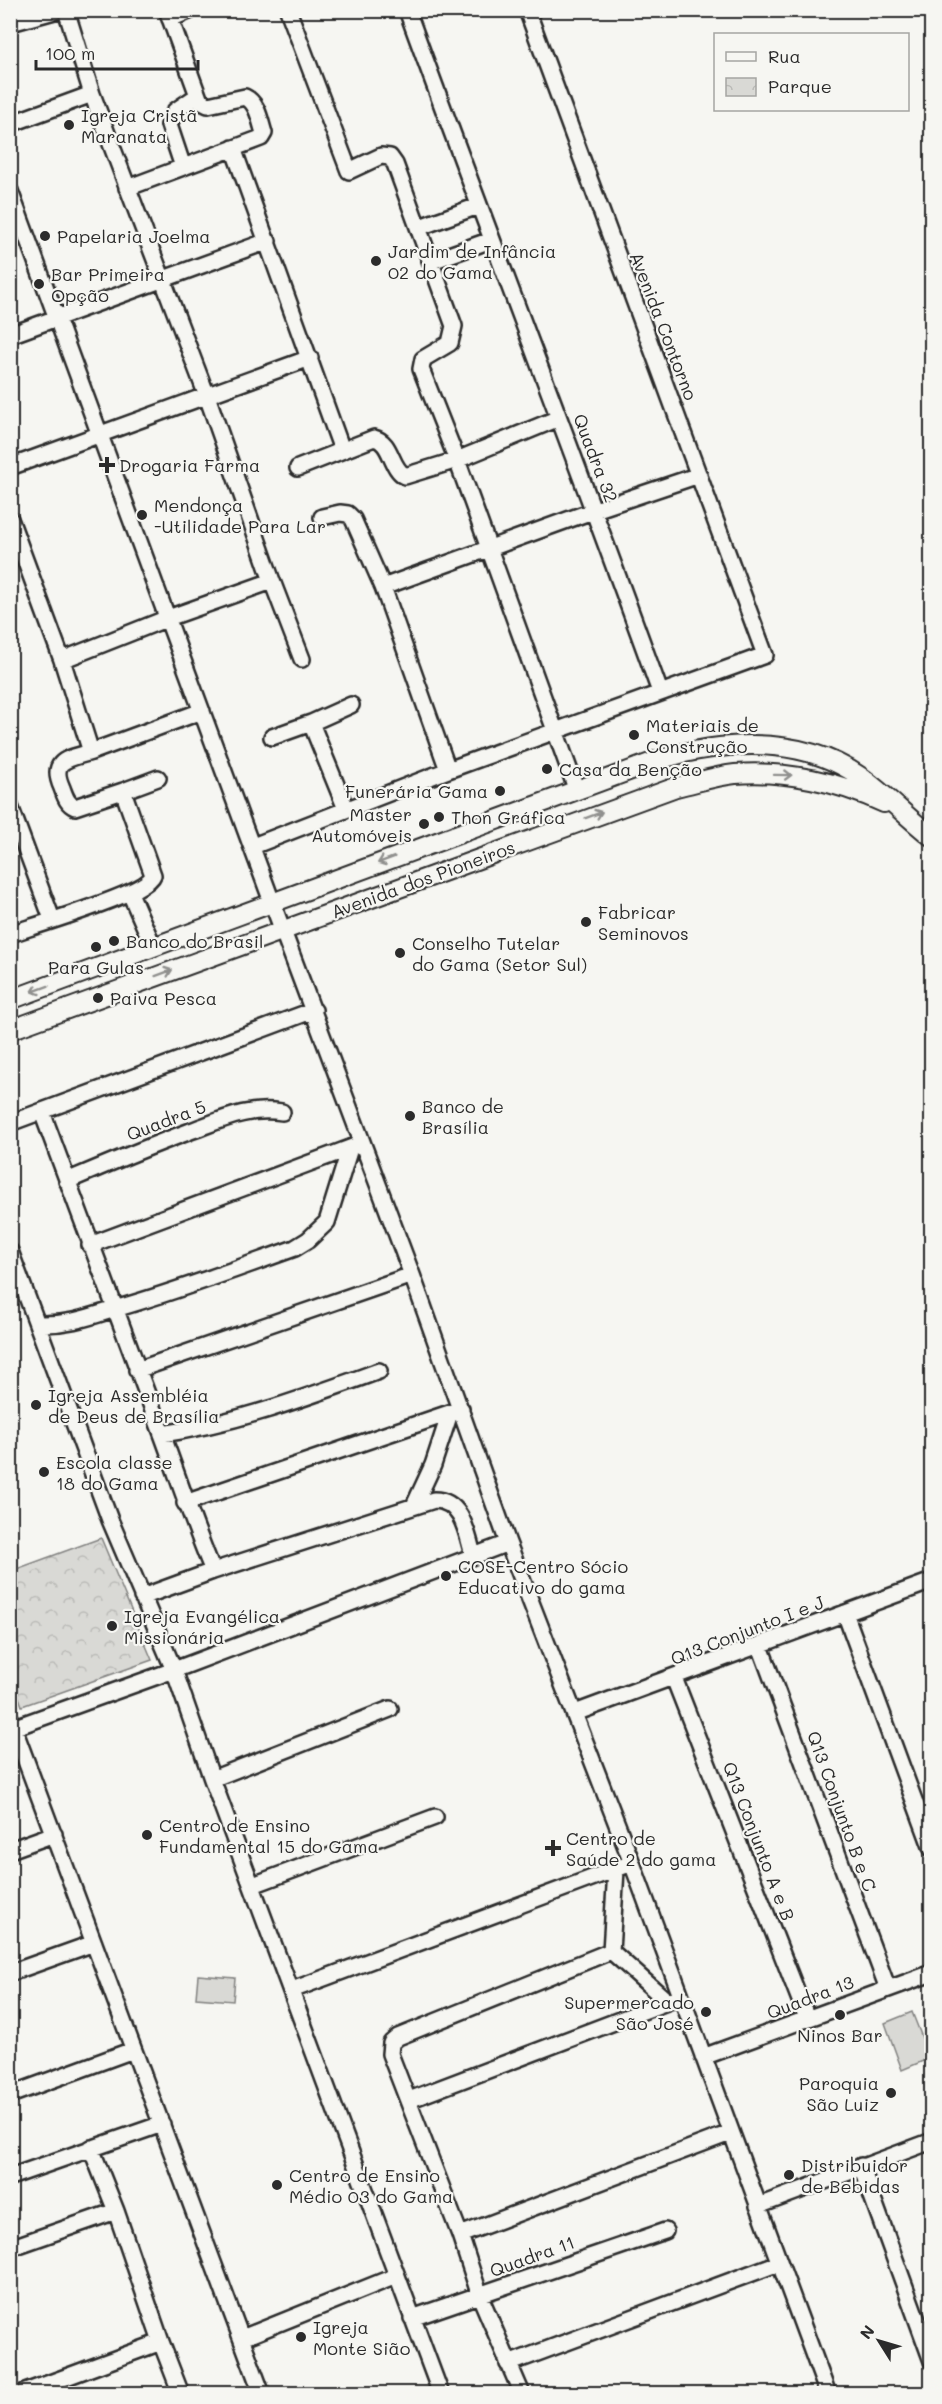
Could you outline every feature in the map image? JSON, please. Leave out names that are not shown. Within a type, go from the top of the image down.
[{"type":"main road","name":"Avenida dos Pioneiros","points":[[10,1000],[430,843],[661,759],[695,749],[728,744],[764,745],[823,756],[861,777],[897,809]]},
{"type":"main road","points":[[728,744],[736,757],[735,774]]},
{"type":"main road","name":"Avenida dos Pioneiros","points":[[10,1029],[676,787],[735,774],[794,776],[847,788],[897,809]]},
{"type":"main road","points":[[897,809],[932,837]]},
{"type":"main road","points":[[430,843],[435,845],[439,852],[439,872]]},
{"type":"main road","points":[[89,971],[89,982],[101,996]]},
{"type":"main road","points":[[70,978],[75,987],[78,1005]]},
{"type":"street","points":[[10,18],[18,21],[58,10]]},
{"type":"street","points":[[66,10],[92,94],[207,396],[302,659]]},
{"type":"street","points":[[127,188],[263,135],[255,106],[245,98],[204,105],[197,96],[169,15],[191,10]]},
{"type":"street","points":[[288,10],[349,171],[381,156],[390,157],[395,164],[420,227],[454,326],[454,334],[450,343],[423,359],[421,369],[457,460],[577,791]]},
{"type":"street","name":"Quadra 32","points":[[407,10],[478,206],[595,510],[660,692]]},
{"type":"street","name":"Avenida Contorno","points":[[527,10],[765,655],[660,692]]},
{"type":"street","points":[[10,124],[92,94]]},
{"type":"street","points":[[183,167],[169,125],[175,111],[197,96]]},
{"type":"street","points":[[232,148],[268,241],[342,450]]},
{"type":"street","points":[[10,191],[314,1010],[357,1146],[412,1275],[456,1411],[632,1863],[674,1999],[703,2057],[828,2394]]},
{"type":"street","points":[[420,227],[478,206]]},
{"type":"street","points":[[432,261],[491,240]]},
{"type":"street","points":[[10,335],[268,241]]},
{"type":"street","points":[[10,467],[310,358]]},
{"type":"street","points":[[298,468],[374,438],[384,442],[396,468],[405,476],[457,460],[559,418]]},
{"type":"street","points":[[383,587],[699,475]]},
{"type":"street","points":[[322,517],[340,513],[348,514],[353,519],[383,587],[448,770]]},
{"type":"street","points":[[10,519],[62,660],[91,752]]},
{"type":"street","points":[[62,660],[168,618],[272,581]]},
{"type":"street","points":[[253,846],[448,770],[660,692]]},
{"type":"street","points":[[272,737],[351,705]]},
{"type":"street","points":[[158,778],[75,807],[67,801],[56,776],[58,766],[63,761],[202,711]]},
{"type":"street","points":[[311,723],[346,809]]},
{"type":"street","points":[[10,934],[130,893],[150,881],[153,875],[123,791]]},
{"type":"street","points":[[10,806],[52,920]]},
{"type":"street","points":[[130,893],[154,948]]},
{"type":"street","points":[[10,1123],[314,1010]]},
{"type":"street","name":"Quadra 5","points":[[67,1181],[150,1146],[238,1113],[266,1109],[282,1112]]},
{"type":"street","points":[[42,1112],[162,1434],[185,1503],[213,1571]]},
{"type":"street","points":[[90,1245],[357,1146]]},
{"type":"street","points":[[38,1324],[59,1325],[114,1309],[205,1281],[295,1248],[308,1240],[327,1222],[357,1146]]},
{"type":"street","points":[[10,1251],[110,1520],[174,1670],[212,1779],[441,2394]]},
{"type":"street","points":[[137,1370],[412,1275]]},
{"type":"street","points":[[162,1434],[201,1429],[247,1417],[379,1371]]},
{"type":"street","points":[[185,1503],[456,1411]]},
{"type":"street","points":[[414,1506],[456,1411]]},
{"type":"street","points":[[142,1597],[213,1571],[434,1500],[444,1500],[452,1504],[466,1531],[473,1555]]},
{"type":"street","points":[[262,2394],[12,1725],[174,1670],[508,1543]]},
{"type":"street","name":"Q13 Conjunto I e J","points":[[575,1713],[845,1613],[931,1584]]},
{"type":"street","points":[[845,1613],[932,1849]]},
{"type":"street","name":"Q13 Conjunto B e C","points":[[759,1646],[888,1989]]},
{"type":"street","name":"Q13 Conjunto A e B","points":[[674,1678],[807,2018]]},
{"type":"street","points":[[212,1779],[390,1709]]},
{"type":"street","points":[[253,1885],[435,1817]]},
{"type":"street","points":[[10,1850],[54,1834]]},
{"type":"street","points":[[292,1990],[632,1863]]},
{"type":"street","points":[[611,1951],[616,1870]]},
{"type":"street","points":[[10,1973],[94,1943]]},
{"type":"street","points":[[611,1951],[674,1999]]},
{"type":"street","points":[[522,2394],[480,2296],[460,2235],[390,2054],[391,2043],[398,2037],[611,1951]]},
{"type":"street","name":"Quadra 13","points":[[703,2057],[932,1973]]},
{"type":"street","points":[[409,2100],[674,1999]]},
{"type":"street","points":[[10,2095],[133,2050]]},
{"type":"street","points":[[10,2177],[162,2124]]},
{"type":"street","points":[[460,2235],[730,2133]]},
{"type":"street","points":[[758,2206],[932,2141]]},
{"type":"street","points":[[91,2148],[116,2211],[181,2394]]},
{"type":"street","points":[[861,2166],[932,2361]]},
{"type":"street","points":[[10,2248],[116,2211]]},
{"type":"street","name":"Quadra 11","points":[[412,2318],[665,2231]]},
{"type":"street","points":[[508,2364],[779,2263]]},
{"type":"street","points":[[242,2338],[396,2276]]},
{"type":"street","points":[[20,2394],[161,2342]]},
{"type":"green space","points":[[101,1538],[152,1660],[22,1706],[11,1675],[11,1571]]},
{"type":"green space","points":[[198,1975],[235,1978],[233,2001],[196,1998]]},
{"type":"green space","points":[[912,2012],[930,2058],[902,2070],[885,2023]]},
{"type":"place","name":"Igreja Cristã Maranata","points":[[69,125]]},
{"type":"place","name":"Papelaria Joelma","points":[[45,236]]},
{"type":"place","name":"Jardim de Infância 02 do Gama","points":[[376,261]]},
{"type":"place","name":"Bar Primeira Opção","points":[[39,284]]},
{"type":"place","name":"Drogaria Farma","points":[[107,465]]},
{"type":"place","name":"Mendonça -Utilidade Para Lar","points":[[142,515]]},
{"type":"place","name":"Materiais de Construção","points":[[634,735]]},
{"type":"place","name":"Casa da Benção","points":[[547,769]]},
{"type":"place","name":"Funerária Gama","points":[[500,791]]},
{"type":"place","name":"Thon Gráfica","points":[[439,817]]},
{"type":"place","name":"Master Automóveis","points":[[424,824]]},
{"type":"place","name":"Fabricar Seminovos","points":[[586,922]]},
{"type":"place","name":"Banco do Brasil","points":[[114,941]]},
{"type":"place","name":"Para Gulas","points":[[96,947]]},
{"type":"place","name":"Conselho Tutelar do Gama (Setor Sul)","points":[[400,953]]},
{"type":"place","name":"Paiva Pesca","points":[[98,998]]},
{"type":"place","name":"Banco de Brasília","points":[[410,1116]]},
{"type":"place","name":"Igreja Assembléia de Deus de Brasília","points":[[36,1405]]},
{"type":"place","name":"Escola classe 18 do Gama","points":[[44,1472]]},
{"type":"place","name":"COSE-Centro Sócio Educativo do gama","points":[[446,1576]]},
{"type":"place","name":"Igreja Evangélica Missionária","points":[[112,1626]]},
{"type":"place","name":"Centro de Ensino Fundamental 15 do Gama","points":[[147,1835]]},
{"type":"place","name":"Centro de Saúde 2 do gama","points":[[553,1848]]},
{"type":"place","name":"Supermercado São José","points":[[706,2012]]},
{"type":"place","name":"Ninos Bar","points":[[840,2015]]},
{"type":"place","name":"Paroquia São Luiz","points":[[891,2093]]},
{"type":"place","name":"Distribuidor de Bebidas","points":[[789,2175]]},
{"type":"place","name":"Centro de Ensino Médio 03 do Gama","points":[[277,2185]]},
{"type":"place","name":"Igreja Monte Sião","points":[[301,2337]]}]
